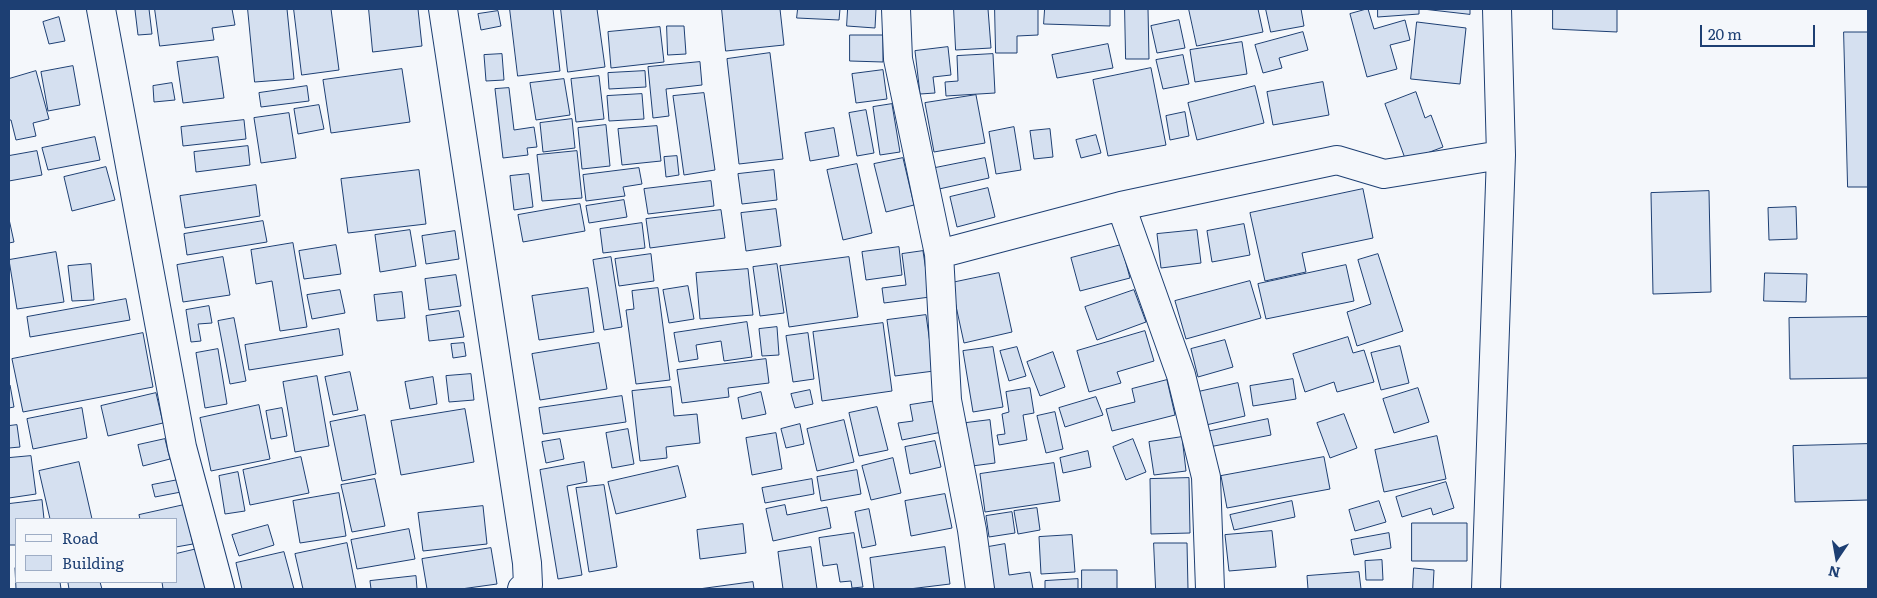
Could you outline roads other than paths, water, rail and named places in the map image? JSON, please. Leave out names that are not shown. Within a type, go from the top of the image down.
[{"type":"street","points":[[100,9],[182,447],[220,589]]},
{"type":"street","points":[[443,9],[527,563],[528,585],[522,589]]},
{"type":"street","points":[[896,9],[898,59],[939,254],[947,400],[972,530],[980,589]]},
{"type":"street","points":[[1486,589],[1501,155],[1497,9]]},
{"type":"street","points":[[939,254],[1121,206],[1338,160],[1384,174],[1501,155]]},
{"type":"street","points":[[1121,206],[1181,375],[1206,477],[1210,589]]}]
